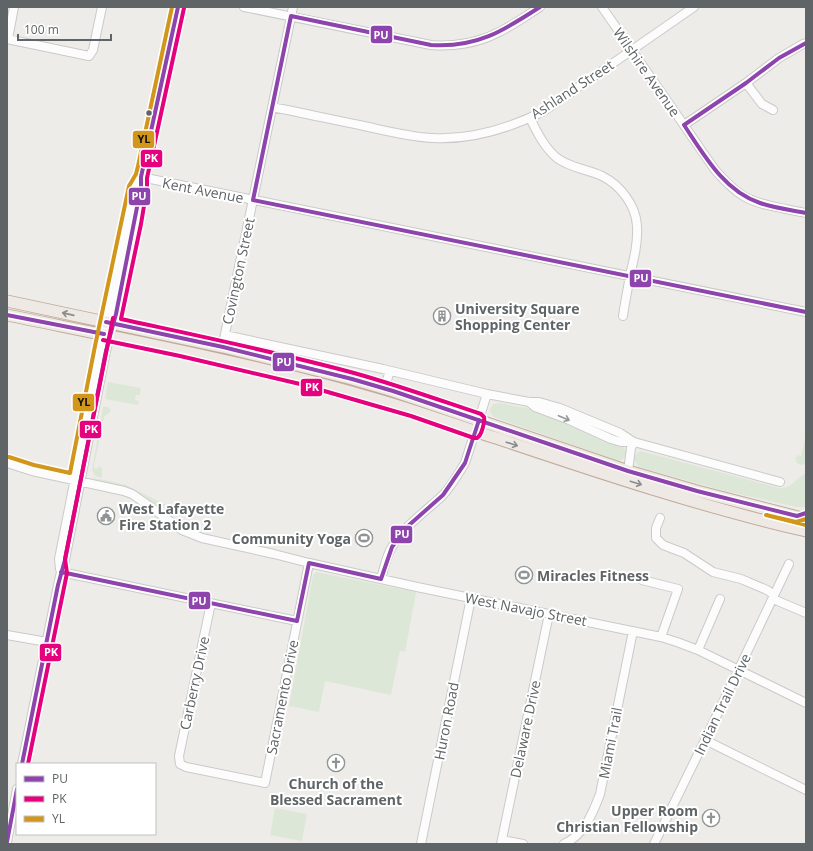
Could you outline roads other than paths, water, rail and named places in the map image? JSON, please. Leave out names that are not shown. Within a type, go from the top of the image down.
[{"type":"highway","points":[[7,301],[223,347],[314,369],[384,388],[628,471],[698,491],[803,516]]},
{"type":"highway","points":[[7,315],[181,350],[302,378],[406,408],[475,432],[698,503],[806,532]]},
{"type":"street","points":[[14,7],[7,39],[89,56],[93,50],[102,7]]},
{"type":"street","points":[[22,763],[60,572],[60,559],[78,481],[110,323],[135,186],[141,177],[178,7]]},
{"type":"street","points":[[244,7],[431,45],[446,46],[472,42],[497,34],[540,7]]},
{"type":"street","name":"Covington Street","points":[[223,347],[293,7]]},
{"type":"street","name":"Wilshire Avenue","points":[[602,7],[715,170],[728,184],[746,198],[759,203],[806,213]]},
{"type":"street","name":"Ashland Street","points":[[272,107],[402,135],[451,138],[475,135],[496,130],[530,118],[544,111],[694,7]]},
{"type":"street","points":[[684,125],[746,83],[779,58],[806,43]]},
{"type":"street","points":[[746,83],[762,104],[773,110]]},
{"type":"street","points":[[530,118],[542,141],[550,151],[570,166],[601,176],[610,182],[620,190],[633,209],[637,226],[636,244],[623,316]]},
{"type":"street","name":"Kent Avenue","points":[[141,177],[806,312]]},
{"type":"street","points":[[225,335],[487,394],[529,402],[535,408],[567,419],[611,439],[621,442],[634,442],[780,482]]},
{"type":"street","points":[[384,388],[390,371]]},
{"type":"street","points":[[381,579],[392,547],[408,526],[443,495],[465,463],[487,394]]},
{"type":"street","points":[[628,471],[631,448],[634,442]]},
{"type":"street","points":[[7,463],[32,471],[78,481]]},
{"type":"street","name":"West Navajo Street","points":[[78,481],[132,494],[182,530],[202,538],[381,579],[661,637],[698,650],[806,703]]},
{"type":"street","points":[[660,518],[656,528],[656,538],[663,545],[684,553],[713,572],[741,579],[766,590],[774,597],[806,613]]},
{"type":"street","name":"Sacramento Drive","points":[[266,783],[309,563]]},
{"type":"street","name":"Indian Trail Drive","points":[[654,844],[789,564]]},
{"type":"street","points":[[60,572],[297,620]]},
{"type":"street","points":[[642,580],[678,590],[661,637]]},
{"type":"street","name":"Huron Road","points":[[421,844],[471,598]]},
{"type":"street","points":[[698,650],[720,599]]},
{"type":"street","name":"Carberry Drive","points":[[211,603],[179,756],[180,764],[186,768],[266,783]]},
{"type":"street","name":"Delaware Drive","points":[[502,842],[549,614]]},
{"type":"street","name":"Miami Trail","points":[[564,844],[569,842],[584,828],[600,794],[633,631]]},
{"type":"street","points":[[7,635],[47,642]]},
{"type":"street","points":[[705,740],[806,790]]},
{"type":"street","points":[[7,842],[16,794]]},
{"type":"street","points":[[502,842],[524,844]]},
{"type":"place","name":"University Square Shopping Center","points":[[442,316]]},
{"type":"place","name":"West Lafayette Fire Station 2","points":[[106,516]]},
{"type":"place","name":"Community Yoga","points":[[364,538]]},
{"type":"place","name":"Miracles Fitness","points":[[524,575]]},
{"type":"place","name":"Church of the Blessed Sacrament","points":[[336,763]]},
{"type":"place","name":"Upper Room Christian Fellowship","points":[[711,818]]}]
